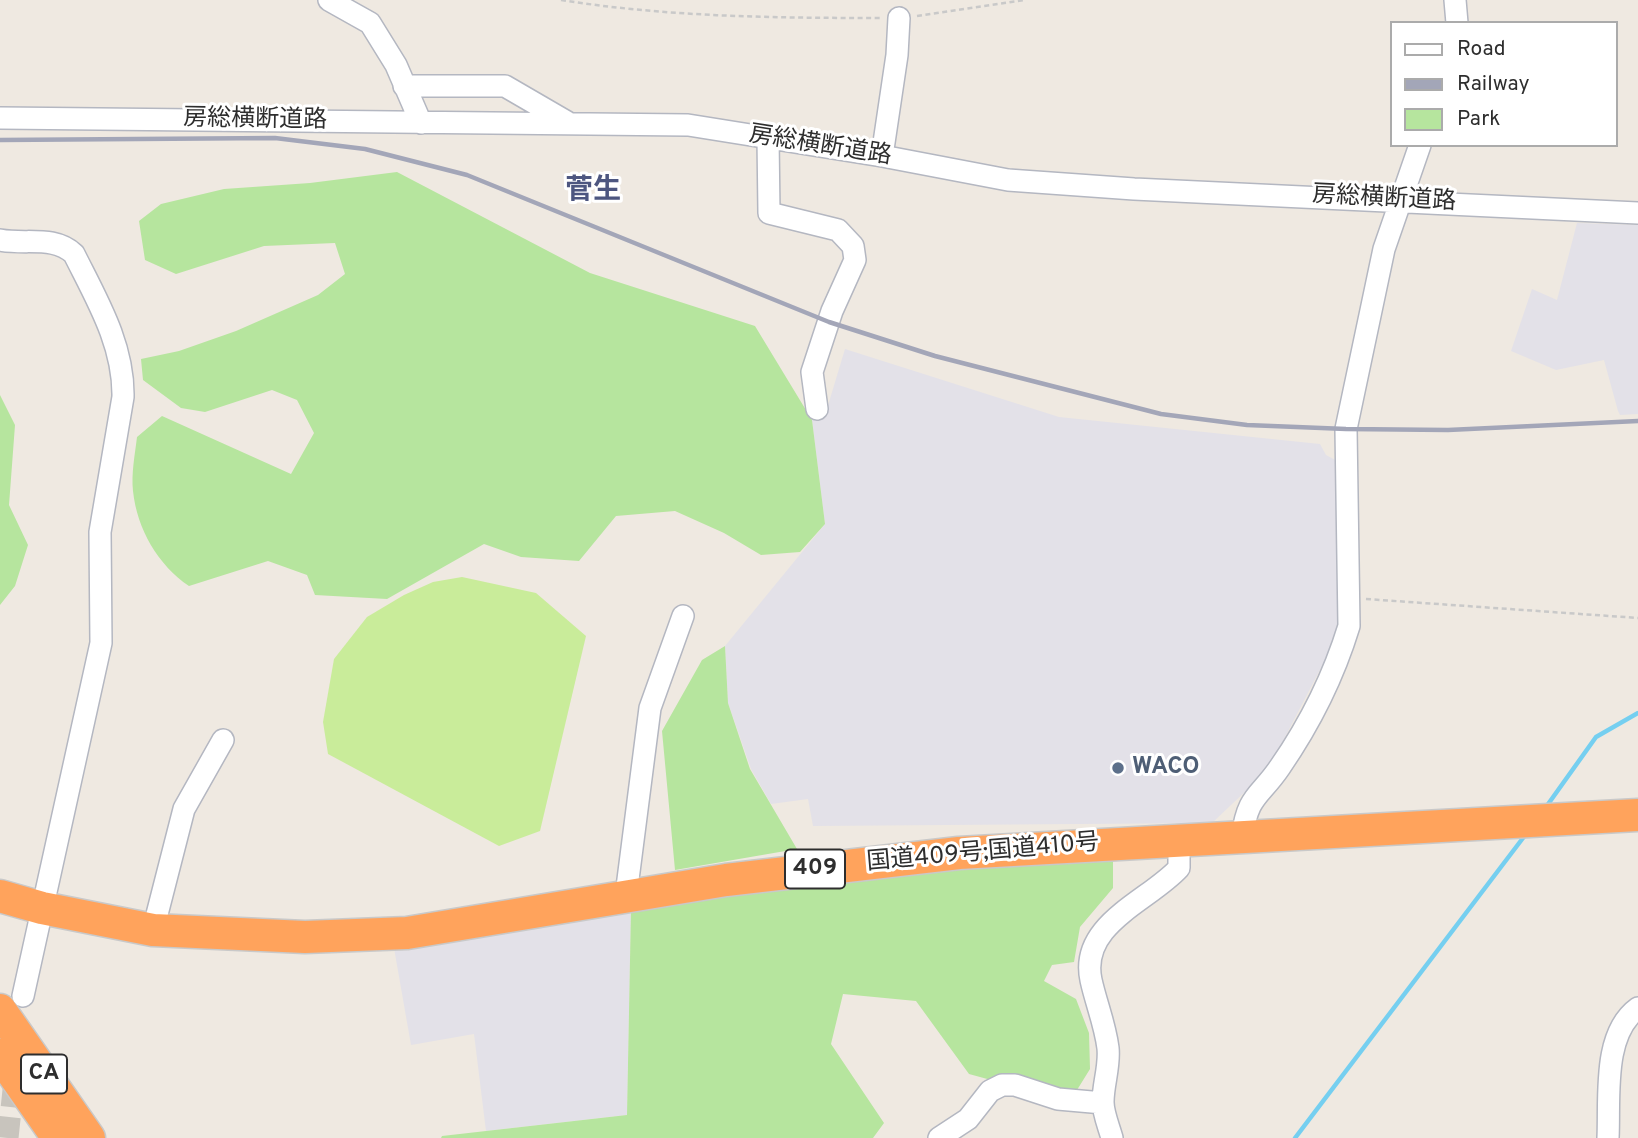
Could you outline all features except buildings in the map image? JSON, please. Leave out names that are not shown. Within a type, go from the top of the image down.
[{"type":"highway","name":"国道409号;国道410号","points":[[0,896],[42,908],[153,930],[305,937],[407,933],[726,880],[959,853],[1638,815]]},
{"type":"highway","name":"CA","points":[[11,1003],[89,1138]]},
{"type":"highway","name":"CA","points":[[0,1055],[58,1138]]},
{"type":"street","points":[[329,0],[370,23],[396,65],[421,122]]},
{"type":"street","points":[[1455,0],[1457,21]]},
{"type":"street","points":[[882,156],[900,18]]},
{"type":"street","points":[[404,86],[505,86],[570,124]]},
{"type":"street","name":"房総横断道路","points":[[0,118],[688,125],[882,156],[1008,180],[1134,189],[1638,213]]},
{"type":"street","points":[[768,138],[769,213],[838,230],[853,246],[855,260],[832,311],[812,372],[817,409]]},
{"type":"street","points":[[1242,837],[1249,806],[1279,769],[1315,708],[1340,657],[1349,626],[1346,429],[1384,249],[1419,147]]},
{"type":"street","points":[[0,240],[15,243],[51,242],[66,247],[74,254],[112,330],[124,375],[124,397],[100,532],[101,643],[42,908],[11,1003]]},
{"type":"street","points":[[626,895],[650,708],[683,617]]},
{"type":"street","points":[[153,930],[184,809],[223,740]]},
{"type":"street","points":[[1112,1138],[1103,1104],[1108,1051],[1089,965],[1094,947],[1106,928],[1179,868],[1179,840]]},
{"type":"street","points":[[1608,1138],[1610,1068],[1614,1043],[1632,1012],[1638,1008]]},
{"type":"street","points":[[939,1138],[968,1119],[990,1090],[1002,1085],[1015,1085],[1058,1099],[1103,1104]]},
{"type":"path","points":[[561,0],[619,9],[730,17],[900,18],[1024,0]]},
{"type":"path","points":[[1348,597],[1638,618]]},
{"type":"shaded area","points":[[1577,223],[1638,225],[1638,414],[1620,415],[1604,360],[1556,370],[1511,351],[1532,289],[1557,300]]},
{"type":"shaded area","points":[[845,349],[1059,417],[1320,444],[1326,455],[1341,463],[1338,635],[1268,770],[1212,823],[813,826],[808,799],[771,804],[751,769],[728,703],[725,646],[825,524],[812,420],[826,412]]},
{"type":"shaded area","points":[[631,908],[627,1115],[486,1131],[474,1034],[411,1045],[394,948]]},
{"type":"green space","points":[[397,172],[590,273],[755,326],[812,420],[825,524],[800,552],[761,555],[724,533],[675,511],[616,516],[579,561],[521,557],[484,544],[387,599],[315,595],[307,575],[268,561],[189,586],[178,577],[159,557],[139,519],[133,484],[137,437],[162,416],[291,474],[314,433],[297,400],[272,390],[205,412],[181,408],[143,380],[141,359],[179,351],[236,331],[318,295],[345,274],[335,243],[264,246],[176,274],[145,260],[139,221],[161,204],[224,189],[310,183]]},
{"type":"green space","points":[[0,395],[15,425],[9,505],[28,545],[15,586],[0,605]]},
{"type":"green space","points":[[462,577],[536,593],[586,636],[540,831],[499,846],[328,754],[323,722],[334,659],[367,617],[404,595],[433,582]]},
{"type":"green space","points":[[725,646],[728,703],[750,769],[797,849],[675,870],[662,731],[702,660]]},
{"type":"green space","points":[[1101,854],[1113,858],[1113,888],[1080,927],[1074,962],[1052,965],[1044,981],[1076,999],[1089,1033],[1090,1069],[1077,1090],[1052,1090],[1046,1095],[969,1074],[916,1001],[843,994],[831,1044],[884,1123],[873,1138],[441,1138],[627,1115],[631,908],[821,879]]},
{"type":"waterway","points":[[1546,807],[1596,737],[1638,713]]},
{"type":"waterway","points":[[1295,1138],[1526,834]]},
{"type":"tunnel","points":[[8,1138],[15,1071]]},
{"type":"railway","points":[[0,140],[275,138],[365,149],[467,175],[829,322],[935,356],[1161,414],[1247,425],[1346,429],[1448,430],[1638,421]]},
{"type":"place","name":"WACO","points":[[1118,768]]},
{"type":"district","name":"菅生","points":[[593,192]]}]
